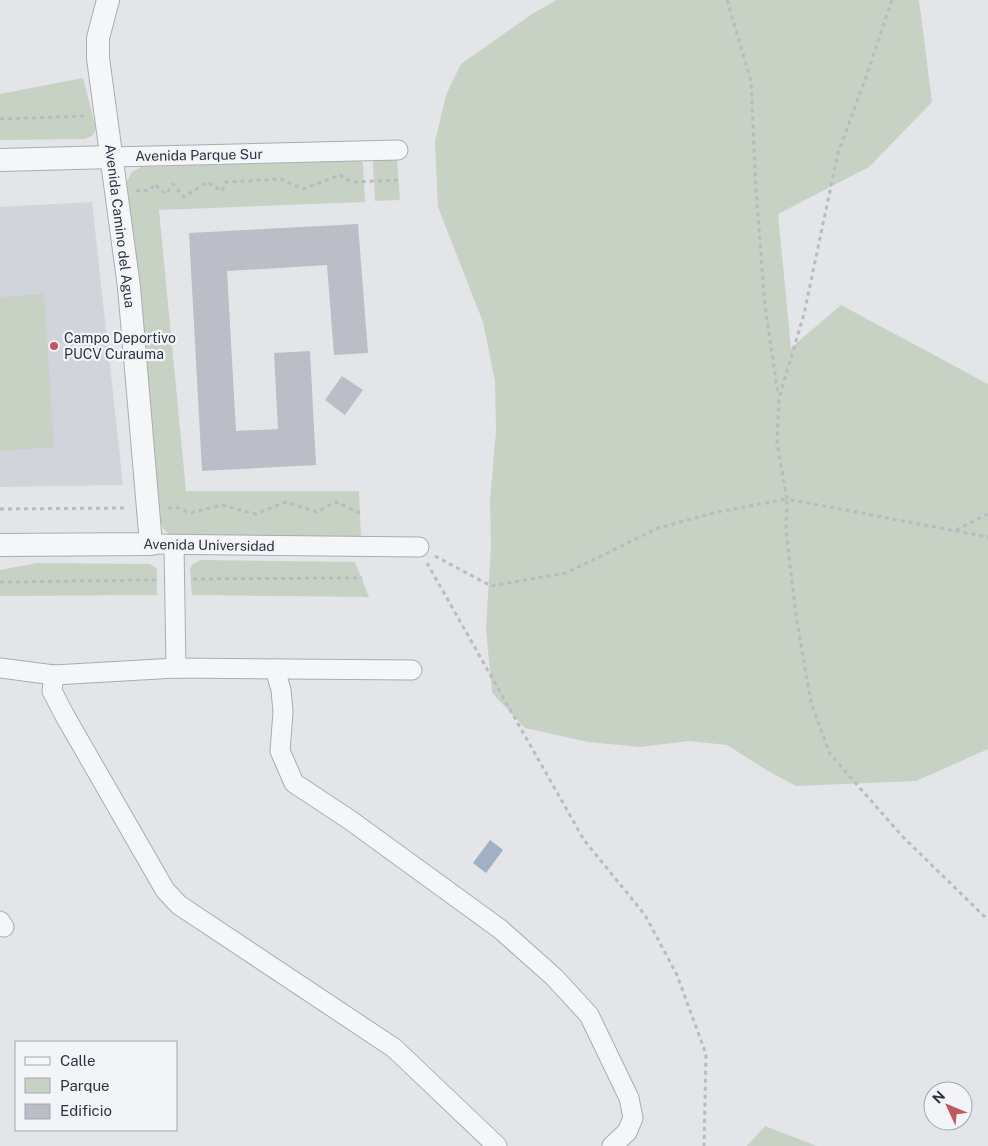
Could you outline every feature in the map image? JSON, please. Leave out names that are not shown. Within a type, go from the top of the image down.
[{"type":"street","name":"Avenida Camino del Agua","points":[[108,0],[98,38],[98,58],[129,287],[151,544]]},
{"type":"street","name":"Avenida Parque Sur","points":[[0,160],[398,150]]},
{"type":"street","name":"Avenida Universidad","points":[[0,545],[174,544],[419,547]]},
{"type":"street","points":[[174,544],[176,668]]},
{"type":"street","points":[[0,668],[54,675],[176,668],[412,670]]},
{"type":"street","points":[[275,669],[281,690],[283,712],[280,751],[294,783],[350,820],[500,929],[554,977],[589,1016],[629,1098],[633,1118],[627,1132],[612,1146]]},
{"type":"street","points":[[54,675],[52,691],[65,716],[165,890],[179,905],[394,1048],[496,1146]]},
{"type":"path","points":[[727,0],[751,80],[756,190],[765,306],[779,398],[777,442],[787,499],[786,531],[798,625],[811,703],[830,754],[902,836],[988,920]]},
{"type":"path","points":[[779,398],[804,314],[838,153],[892,0]]},
{"type":"path","points":[[0,119],[80,116],[106,112]]},
{"type":"path","points":[[116,192],[151,190],[154,184],[166,194],[173,184],[184,196],[207,182],[222,191],[226,182],[281,180],[303,189],[340,175],[351,182],[399,180]]},
{"type":"path","points":[[419,547],[491,586],[566,573],[658,528],[717,512],[787,499],[988,537]]},
{"type":"path","points":[[0,509],[179,508],[190,513],[222,505],[255,514],[286,502],[318,512],[336,502],[360,513]]},
{"type":"path","points":[[956,530],[988,514]]},
{"type":"path","points":[[419,547],[584,840],[645,914],[677,976],[706,1054],[704,1146]]},
{"type":"shaded area","name":"Campo Deportivo PUCV Curauma","points":[[92,202],[123,485],[0,487],[0,207]]},
{"type":"green space","points":[[557,0],[919,0],[932,102],[869,167],[778,214],[791,348],[841,305],[988,384],[988,749],[916,781],[796,786],[727,745],[689,741],[640,747],[588,742],[525,728],[492,693],[486,629],[491,546],[490,501],[496,431],[495,381],[483,322],[438,207],[435,142],[446,95],[461,64],[532,14]]},
{"type":"green space","points":[[83,78],[96,129],[92,136],[85,139],[0,140],[0,94]]},
{"type":"green space","points":[[397,158],[400,200],[375,201],[373,163],[375,160]]},
{"type":"green space","points":[[360,161],[363,163],[365,202],[159,210],[186,491],[359,491],[361,537],[175,537],[165,531],[160,522],[126,183],[132,172],[141,167]]},
{"type":"green space","points":[[44,294],[54,447],[0,451],[0,297]]},
{"type":"green space","points":[[201,560],[355,562],[369,597],[192,595],[190,569],[193,564]]},
{"type":"green space","points":[[37,563],[150,564],[157,569],[157,595],[0,596],[0,570]]},
{"type":"green space","points":[[765,1126],[817,1146],[747,1146]]},
{"type":"water","points":[[490,840],[503,850],[486,873],[473,863]]},
{"type":"building","points":[[358,224],[368,353],[334,355],[327,265],[227,271],[236,431],[278,429],[274,353],[310,351],[316,465],[202,471],[189,233]]},
{"type":"building","points":[[342,376],[363,390],[345,415],[325,400]]},
{"type":"place","name":"Campo Deportivo PUCV Curauma","points":[[54,346]]}]
